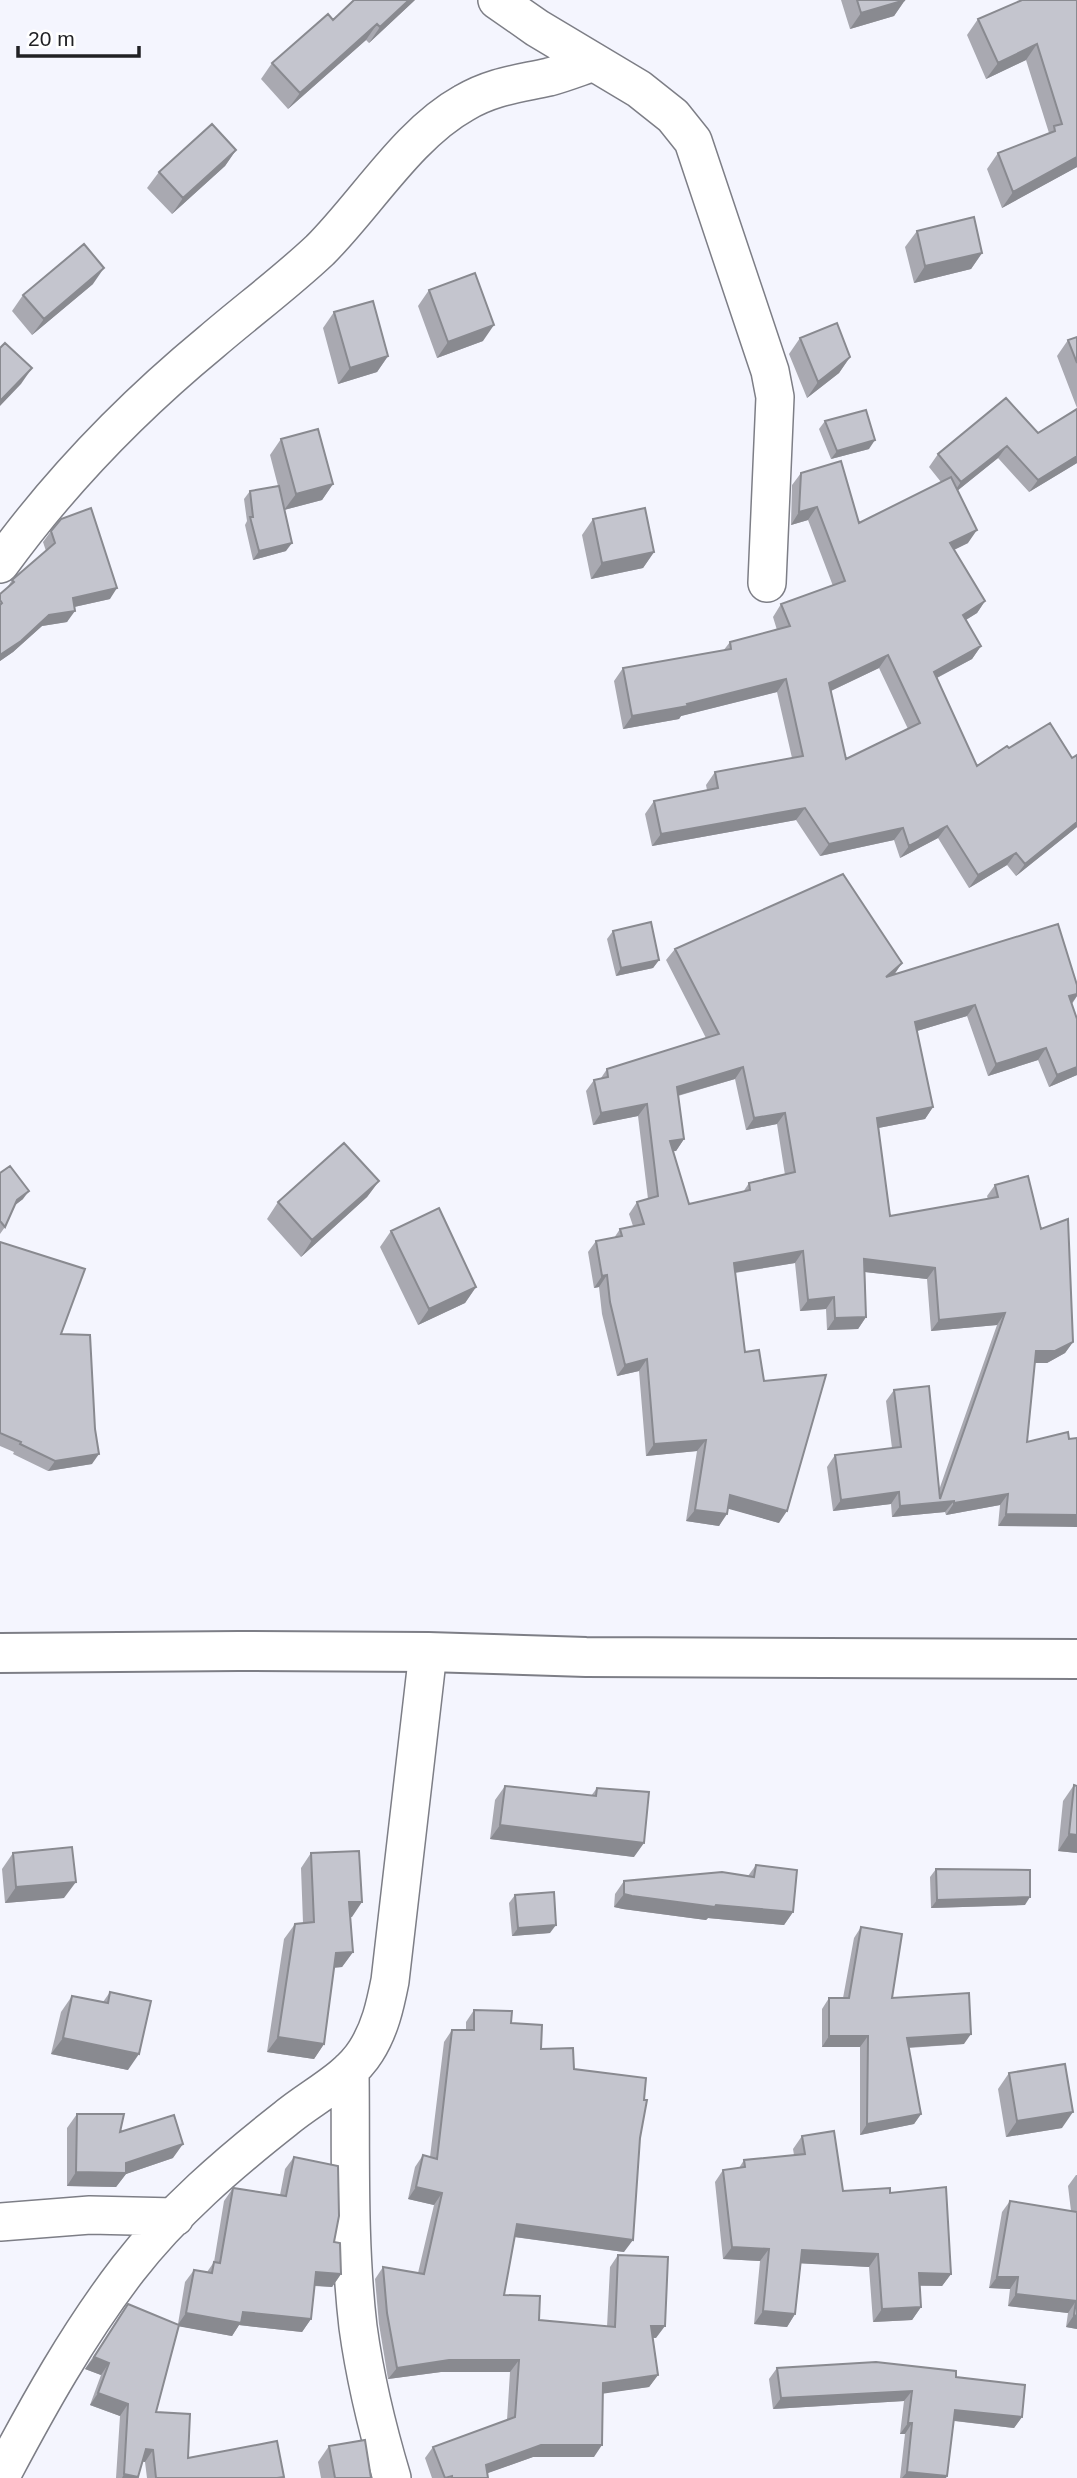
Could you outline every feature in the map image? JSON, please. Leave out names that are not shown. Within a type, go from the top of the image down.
[{"type":"main road","points":[[0,1653],[428,1652],[599,1657],[1077,1658]]},
{"type":"street","points":[[497,0],[537,29],[639,89],[673,117],[692,141],[770,371],[775,397],[767,583]]},
{"type":"street","points":[[0,564],[66,479],[108,434],[211,342],[298,271],[346,223],[421,136],[443,117],[463,103],[504,85],[547,77],[594,62]]},
{"type":"street","points":[[0,2478],[66,2360],[128,2269],[222,2171],[350,2070],[366,2051],[382,2019],[390,1981],[428,1652]]},
{"type":"street","points":[[350,2070],[352,2253],[359,2327],[376,2425],[392,2478]]},
{"type":"street","points":[[0,2222],[90,2215],[175,2217]]},
{"type":"building","points":[[354,0],[409,0],[380,27],[377,24],[300,93],[272,63],[328,14],[333,20]]},
{"type":"building","points":[[857,0],[905,0],[861,13]]},
{"type":"building","points":[[1022,0],[1077,0],[1077,157],[1013,192],[998,153],[1055,131],[1054,126],[1062,124],[1037,44],[998,63],[978,19]]},
{"type":"building","points":[[212,124],[236,150],[183,198],[159,172]]},
{"type":"building","points":[[974,217],[982,253],[925,266],[917,231]]},
{"type":"building","points":[[84,244],[104,268],[44,319],[23,295]]},
{"type":"building","points":[[475,273],[494,325],[448,342],[429,290]]},
{"type":"building","points":[[373,301],[388,356],[350,368],[334,312]]},
{"type":"building","points":[[837,323],[850,357],[818,382],[800,338]]},
{"type":"building","points":[[1077,337],[1077,363],[1068,340]]},
{"type":"building","points":[[5,343],[32,368],[0,401],[0,348]]},
{"type":"building","points":[[1006,398],[1038,433],[1077,409],[1077,456],[1038,480],[1007,446],[961,482],[938,454]]},
{"type":"building","points":[[866,410],[875,440],[837,451],[825,421]]},
{"type":"building","points":[[318,429],[333,484],[296,494],[281,439]]},
{"type":"building","points":[[841,461],[859,523],[951,477],[977,530],[950,543],[985,601],[963,615],[981,646],[934,672],[977,766],[1050,723],[1072,758],[1077,755],[1077,822],[1025,864],[1016,853],[978,875],[947,826],[909,846],[903,828],[829,844],[805,808],[661,834],[654,801],[718,788],[715,772],[803,756],[786,679],[687,704],[688,706],[632,716],[623,668],[731,649],[730,642],[790,626],[781,604],[845,581],[817,507],[799,512],[801,473]],"holes":[[[888,655],[920,723],[846,759],[829,683]]]},
{"type":"building","points":[[279,486],[292,543],[259,551],[250,517],[253,517],[250,491]]},
{"type":"building","points":[[91,508],[117,588],[73,598],[75,611],[49,615],[21,641],[0,655],[0,594],[14,582],[12,580],[55,543],[51,531],[61,519]]},
{"type":"building","points":[[645,508],[654,552],[602,563],[593,519]]},
{"type":"building","points":[[843,874],[902,963],[886,977],[1058,924],[1077,985],[1077,994],[1069,996],[1077,1019],[1077,1067],[1057,1075],[1046,1048],[996,1064],[975,1005],[915,1022],[933,1107],[877,1118],[890,1216],[998,1197],[995,1185],[1028,1176],[1041,1229],[1068,1219],[1073,1342],[1055,1351],[1036,1351],[1027,1442],[1068,1432],[1069,1439],[1077,1438],[1077,1515],[1006,1514],[1008,1494],[954,1503],[900,1506],[899,1492],[841,1500],[835,1455],[901,1447],[894,1390],[929,1386],[940,1499],[1005,1313],[939,1320],[935,1268],[864,1259],[866,1317],[835,1318],[834,1297],[808,1300],[803,1251],[734,1263],[745,1352],[759,1350],[764,1381],[826,1375],[787,1511],[730,1495],[727,1514],[695,1510],[706,1440],[654,1444],[647,1359],[625,1365],[610,1302],[607,1275],[602,1276],[596,1241],[622,1236],[620,1229],[644,1224],[637,1202],[658,1196],[647,1104],[601,1113],[594,1080],[608,1077],[607,1069],[719,1034],[675,949]],"holes":[[[743,1067],[754,1118],[785,1113],[795,1172],[749,1183],[750,1190],[689,1204],[670,1141],[684,1139],[677,1087]]]},
{"type":"building","points":[[651,922],[659,960],[621,968],[613,931]]},
{"type":"building","points":[[344,1143],[379,1181],[312,1240],[278,1202]]},
{"type":"building","points":[[10,1166],[29,1191],[17,1200],[5,1227],[0,1221],[0,1173]]},
{"type":"building","points":[[439,1208],[476,1287],[429,1309],[391,1231]]},
{"type":"building","points":[[0,1242],[85,1269],[61,1334],[90,1335],[95,1429],[99,1454],[55,1461],[0,1433]]},
{"type":"building","points":[[1074,1785],[1077,1786],[1077,1835],[1069,1834]]},
{"type":"building","points":[[505,1786],[596,1796],[597,1788],[649,1792],[644,1843],[500,1825]]},
{"type":"building","points":[[72,1847],[76,1882],[16,1887],[13,1853]]},
{"type":"building","points":[[359,1851],[362,1902],[349,1902],[353,1952],[336,1953],[324,2044],[278,2037],[295,1924],[314,1922],[311,1853]]},
{"type":"building","points":[[756,1865],[797,1870],[793,1912],[715,1907],[624,1894],[624,1881],[722,1872],[754,1877]]},
{"type":"building","points":[[936,1869],[1030,1870],[1030,1897],[937,1900]]},
{"type":"building","points":[[554,1892],[556,1925],[518,1928],[515,1895]]},
{"type":"building","points":[[861,1927],[902,1934],[892,1998],[969,1993],[971,2034],[907,2038],[921,2114],[867,2124],[868,2036],[829,2036],[829,1998],[849,1998]]},
{"type":"building","points":[[110,1992],[151,2001],[139,2054],[63,2038],[72,1996],[108,2003]]},
{"type":"building","points":[[474,2010],[512,2011],[511,2023],[542,2025],[541,2049],[573,2048],[574,2069],[646,2078],[644,2100],[647,2100],[640,2138],[633,2240],[517,2224],[504,2295],[540,2296],[539,2320],[615,2327],[618,2255],[668,2257],[665,2326],[651,2326],[658,2375],[603,2383],[602,2445],[541,2445],[486,2465],[488,2478],[445,2478],[433,2447],[515,2417],[519,2360],[449,2360],[397,2368],[387,2313],[383,2267],[424,2274],[442,2193],[416,2187],[423,2155],[437,2159],[452,2030],[474,2030]]},
{"type":"building","points":[[1065,2064],[1073,2112],[1017,2121],[1009,2073]]},
{"type":"building","points":[[77,2114],[124,2114],[120,2132],[174,2115],[183,2144],[126,2163],[126,2173],[76,2172]]},
{"type":"building","points":[[834,2131],[843,2191],[890,2188],[890,2193],[946,2187],[951,2274],[919,2273],[921,2307],[882,2309],[878,2254],[802,2250],[795,2314],[763,2311],[769,2249],[732,2247],[723,2170],[745,2167],[744,2160],[805,2154],[802,2136]]},
{"type":"building","points":[[294,2157],[338,2166],[339,2216],[334,2242],[340,2243],[341,2274],[316,2272],[311,2319],[243,2312],[241,2323],[186,2313],[194,2270],[212,2273],[214,2262],[220,2263],[233,2188],[286,2196]]},
{"type":"building","points":[[1010,2201],[1077,2212],[1077,2316],[1074,2315],[1076,2301],[1016,2294],[1018,2277],[997,2277]]},
{"type":"building","points":[[128,2304],[179,2325],[156,2412],[190,2414],[188,2458],[277,2441],[284,2477],[156,2478],[153,2450],[146,2449],[138,2477],[124,2474],[128,2404],[98,2393],[109,2363],[94,2357]]},
{"type":"building","points":[[876,2362],[956,2371],[956,2377],[1025,2385],[1022,2417],[955,2410],[947,2476],[907,2472],[912,2391],[781,2398],[777,2368]]},
{"type":"building","points":[[365,2440],[371,2478],[335,2478],[329,2446]]}]
